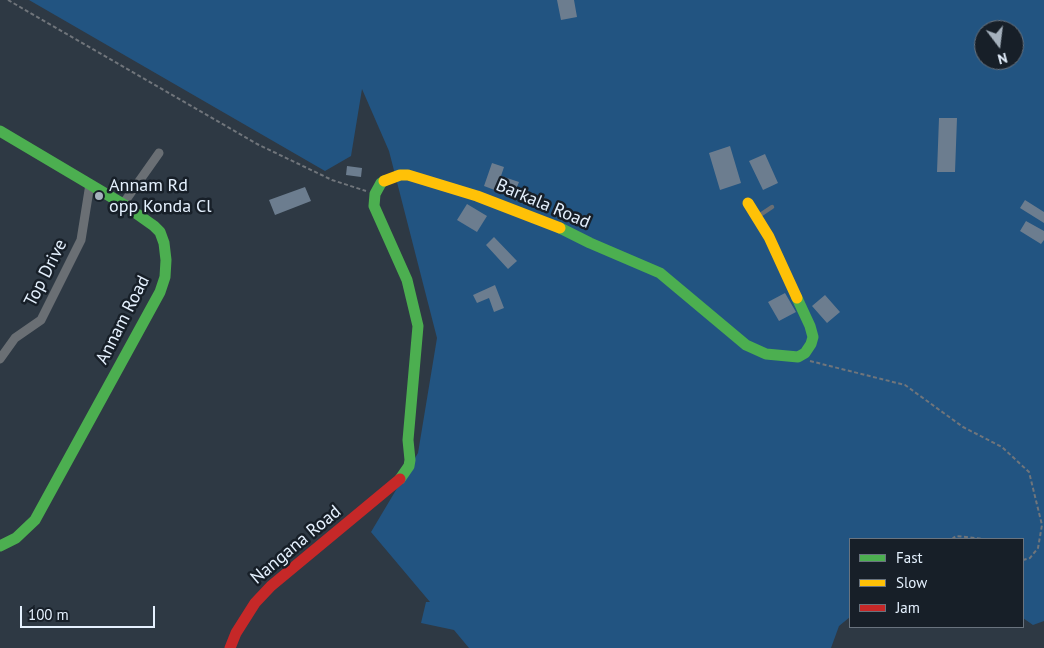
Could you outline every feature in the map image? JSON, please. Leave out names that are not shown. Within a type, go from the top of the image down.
[{"type":"street","name":"Annam Road","points":[[0,131],[123,204],[154,226],[160,232],[164,243],[166,260],[165,277],[160,292],[35,520],[16,538],[0,546]]},
{"type":"street","points":[[123,204],[158,153]]},
{"type":"street","name":"Barkala Road","points":[[375,194],[381,183],[386,179],[400,175],[408,176],[477,196],[563,229],[590,243],[660,273],[750,348],[766,354],[798,357]]},
{"type":"street","name":"Top Drive","points":[[0,359],[15,338],[41,320],[81,240],[90,184]]},
{"type":"street","name":"Nangana Road","points":[[230,648],[236,633],[255,603],[271,586],[400,481],[409,466],[408,440],[418,326],[407,280],[376,213],[374,206],[375,194]]},
{"type":"street","points":[[748,203],[776,251],[812,333],[813,340],[808,350],[798,357]]},
{"type":"lane","points":[[757,217],[772,207]]},
{"type":"path","points":[[8,0],[258,144],[332,180],[375,194]]},
{"type":"path","points":[[798,357],[905,385],[963,427],[1002,447],[1029,472],[1042,524],[1038,548],[1030,558],[1024,560]]},
{"type":"path","points":[[953,538],[956,536],[975,538]]},
{"type":"shaded area","points":[[29,0],[1044,0],[1044,621],[1033,625],[1024,619],[1024,538],[849,538],[849,618],[839,626],[831,648],[469,648],[454,630],[421,623],[426,602],[430,602],[371,532],[418,453],[437,338],[389,151],[362,89],[351,156],[325,171]]},
{"type":"building","points":[[557,0],[574,0],[577,17],[561,20]]},
{"type":"building","points":[[939,118],[957,118],[955,172],[937,172]]},
{"type":"building","points":[[730,146],[741,183],[720,190],[709,153]]},
{"type":"building","points":[[765,154],[778,183],[763,190],[749,161]]},
{"type":"building","points":[[492,163],[504,167],[501,176],[519,182],[513,197],[484,186]]},
{"type":"building","points":[[347,166],[362,168],[361,177],[346,175]]},
{"type":"building","points":[[305,187],[311,201],[275,215],[269,200]]},
{"type":"building","points":[[1025,200],[1044,212],[1044,223],[1020,208]]},
{"type":"building","points":[[467,204],[487,216],[477,232],[457,220]]},
{"type":"building","points":[[1026,221],[1044,231],[1044,240],[1041,244],[1020,231]]},
{"type":"building","points":[[494,237],[517,261],[508,269],[486,245]]},
{"type":"building","points":[[495,285],[504,308],[494,312],[489,298],[477,303],[473,295]]},
{"type":"building","points":[[785,293],[796,312],[779,321],[768,302]]},
{"type":"building","points":[[825,295],[840,312],[827,323],[812,306]]},
{"type":"traffic: fast","points":[[0,131],[123,204],[154,226],[160,232],[164,243],[166,260],[165,277],[160,292],[35,520],[16,538],[0,546]]},
{"type":"traffic: fast","points":[[384,181],[375,194],[374,206],[407,280],[418,326],[408,440],[410,460],[409,466],[400,479]]},
{"type":"traffic: fast","points":[[560,228],[660,273],[746,345],[766,354],[798,357],[805,353],[811,344],[813,337],[810,326],[797,298]]},
{"type":"traffic: slow","points":[[384,181],[400,175],[408,175],[477,196],[560,228]]},
{"type":"traffic: slow","points":[[748,203],[769,237],[797,298]]},
{"type":"traffic: jam","points":[[230,648],[236,633],[255,603],[271,586],[400,479]]},
{"type":"place","name":"Annam Rd opp Konda Cl","points":[[99,196]]}]
